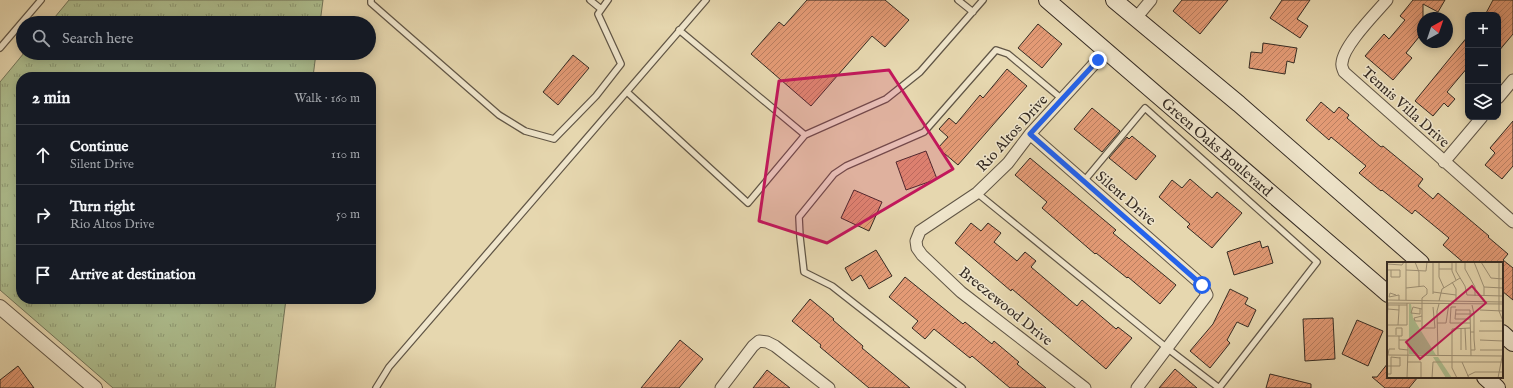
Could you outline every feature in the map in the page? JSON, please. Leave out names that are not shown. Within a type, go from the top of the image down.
[{"type":"main road","name":"Green Oaks Boulevard","points":[[1047,0],[1387,293]]},
{"type":"main road","points":[[1114,0],[1239,104],[1420,262]]},
{"type":"main road","points":[[1503,334],[1513,343]]},
{"type":"main road","points":[[1485,378],[1497,388]]},
{"type":"street","points":[[1136,18],[1151,0]]},
{"type":"street","name":"Tennis Villa Drive","points":[[1387,0],[1350,44],[1343,57],[1341,65],[1344,72],[1513,222]]},
{"type":"street","name":"Rio Altos Drive","points":[[916,241],[920,231],[977,193],[1008,163],[1030,134],[1106,51]]},
{"type":"street","points":[[1501,94],[1513,80]]},
{"type":"street","points":[[1444,162],[1479,120]]},
{"type":"street","name":"Silent Drive","points":[[1030,134],[1202,285],[1207,295],[1167,348]]},
{"type":"street","name":"Breezewood Drive","points":[[916,241],[917,248],[922,255],[961,292],[1085,388]]},
{"type":"street","points":[[0,307],[95,388]]},
{"type":"street","points":[[721,388],[753,346],[759,341],[767,342],[775,346],[829,388]]},
{"type":"street","points":[[1137,388],[1167,348]]},
{"type":"lane","points":[[27,16],[41,0]]},
{"type":"lane","points":[[372,0],[370,2],[499,115],[525,131],[554,139],[596,96],[621,64],[598,14],[608,0]]},
{"type":"lane","points":[[590,0],[601,9]]},
{"type":"lane","points":[[376,388],[389,367],[706,0]]},
{"type":"lane","points":[[958,0],[973,12]]},
{"type":"lane","points":[[627,92],[748,204],[805,135],[886,99],[920,72],[983,0]]},
{"type":"lane","points":[[0,48],[16,29]]},
{"type":"lane","points":[[679,30],[805,135]]},
{"type":"lane","points":[[962,388],[832,286],[804,272],[799,216],[834,174],[846,166],[924,132],[996,50],[1008,54],[1062,99]]},
{"type":"lane","points":[[977,193],[1218,388],[1317,262],[1145,108],[1084,181]]},
{"type":"highlighted area","points":[[889,70],[953,169],[827,243],[759,221],[779,81]]},
{"type":"green space","points":[[69,0],[323,0],[321,16],[56,16]]},
{"type":"green space","points":[[18,60],[315,60],[314,72],[16,72],[16,304],[0,290],[0,82]]},
{"type":"green space","points":[[16,304],[285,304],[275,388],[113,388]]},
{"type":"building","points":[[807,0],[885,0],[909,20],[885,47],[872,36],[811,106],[751,54],[779,22],[784,26]]},
{"type":"building","points":[[1182,0],[1228,0],[1200,34],[1173,11]]},
{"type":"building","points":[[1282,0],[1310,0],[1297,19],[1308,26],[1300,38],[1270,18]]},
{"type":"building","points":[[1413,0],[1445,0],[1438,12],[1423,4],[1423,12],[1417,12],[1417,39],[1406,53],[1412,58],[1393,80],[1365,56],[1384,34],[1389,39],[1405,20],[1400,16]]},
{"type":"building","points":[[1493,0],[1513,0],[1513,34],[1501,48],[1501,12],[1487,12]]},
{"type":"building","points":[[1038,24],[1062,44],[1042,68],[1018,48]]},
{"type":"building","points":[[1465,40],[1465,71],[1447,92],[1455,99],[1448,107],[1444,103],[1433,116],[1415,101]]},
{"type":"building","points":[[1263,43],[1297,48],[1294,63],[1287,61],[1285,74],[1249,68],[1251,52],[1262,53]]},
{"type":"building","points":[[573,55],[589,68],[558,105],[543,92]]},
{"type":"building","points":[[1007,69],[1027,86],[958,165],[938,148],[948,137],[939,129],[949,118],[956,124],[980,95],[983,98]]},
{"type":"building","points":[[1321,102],[1334,113],[1339,107],[1349,115],[1347,118],[1381,147],[1383,146],[1423,179],[1418,186],[1433,199],[1438,193],[1489,236],[1488,237],[1508,254],[1503,260],[1513,268],[1513,300],[1503,292],[1502,261],[1463,262],[1443,245],[1449,238],[1415,210],[1412,214],[1359,173],[1366,166],[1331,137],[1329,140],[1306,120]]},
{"type":"building","points":[[1092,108],[1120,131],[1102,152],[1074,129]]},
{"type":"building","points":[[1513,121],[1513,166],[1502,179],[1485,165],[1495,153],[1490,148]]},
{"type":"building","points":[[1132,136],[1156,156],[1136,180],[1109,158],[1127,137],[1129,139]]},
{"type":"building","points":[[926,151],[937,179],[906,190],[896,162]]},
{"type":"building","points":[[1030,158],[1116,230],[1113,233],[1176,285],[1160,304],[1128,277],[1127,278],[1096,253],[1095,254],[1042,208],[1047,202],[1015,175]]},
{"type":"building","points":[[1190,179],[1212,198],[1217,192],[1242,213],[1212,248],[1187,227],[1190,224],[1159,197],[1172,180],[1182,188]]},
{"type":"building","points":[[854,190],[882,202],[869,231],[841,218]]},
{"type":"building","points":[[971,223],[981,231],[988,223],[1001,233],[994,242],[1017,261],[1025,252],[1036,261],[1031,267],[1077,306],[1082,300],[1116,329],[1118,327],[1132,338],[1106,369],[1012,289],[1011,291],[955,243]]},
{"type":"building","points":[[1260,241],[1262,248],[1268,246],[1273,263],[1234,275],[1227,252]]},
{"type":"building","points":[[876,250],[892,276],[869,289],[861,275],[852,281],[845,268]]},
{"type":"building","points":[[905,277],[963,324],[965,322],[992,344],[994,341],[1019,362],[1017,364],[1046,388],[1010,388],[972,356],[970,358],[934,329],[925,339],[912,328],[918,321],[889,297]]},
{"type":"building","points":[[1230,289],[1248,298],[1245,304],[1256,310],[1248,327],[1237,322],[1227,340],[1230,343],[1210,368],[1190,351],[1213,324]]},
{"type":"building","points":[[810,299],[863,346],[862,348],[910,388],[869,388],[820,347],[821,345],[792,321]]},
{"type":"building","points":[[1333,318],[1335,359],[1305,361],[1303,319]]},
{"type":"building","points":[[1357,320],[1383,331],[1368,366],[1342,354]]},
{"type":"building","points":[[680,340],[703,359],[679,388],[641,388]]},
{"type":"building","points":[[1387,364],[1387,378],[1417,378],[1409,388],[1385,388],[1372,377],[1377,377]]},
{"type":"building","points":[[18,366],[34,388],[0,388],[0,380]]},
{"type":"building","points":[[1175,369],[1197,388],[1159,388]]},
{"type":"building","points":[[767,370],[790,388],[753,388]]},
{"type":"building","points":[[1270,374],[1311,384],[1311,388],[1266,388]]},
{"type":"route","points":[[1098,60],[1030,134],[1202,285]]}]
